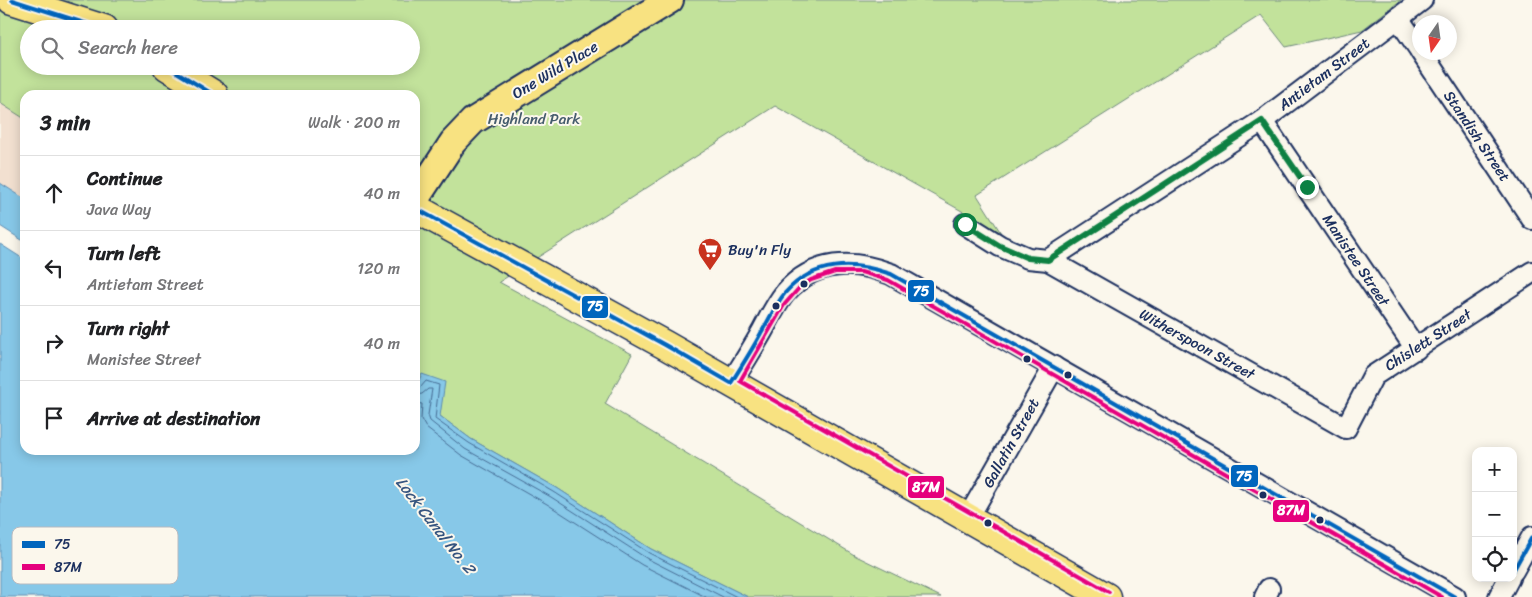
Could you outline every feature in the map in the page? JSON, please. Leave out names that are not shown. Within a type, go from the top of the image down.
[{"type":"highway","points":[[12,0],[76,20]]},
{"type":"highway","points":[[58,0],[90,20]]},
{"type":"highway","points":[[80,0],[97,20]]},
{"type":"highway","points":[[181,75],[206,90]]},
{"type":"highway","points":[[420,211],[665,345],[1106,597]]},
{"type":"main road","name":"One Wild Place","points":[[420,192],[453,142],[473,121],[670,0]]},
{"type":"street","name":"Antietam Street","points":[[1048,260],[1262,121],[1422,0]]},
{"type":"street","name":"Standish Street","points":[[1398,18],[1412,39]]},
{"type":"street","name":"Standish Street","points":[[1426,60],[1532,219]]},
{"type":"street","name":"Manistee Street","points":[[1262,121],[1416,349]]},
{"type":"street","points":[[965,224],[1000,246],[1028,258],[1048,260]]},
{"type":"street","name":"Witherspoon Street","points":[[1048,260],[1346,428]]},
{"type":"street","points":[[732,383],[775,308],[794,284],[816,270],[829,266],[868,267],[891,274],[1455,597]]},
{"type":"street","name":"Chislett Street","points":[[1346,428],[1373,376],[1532,272]]},
{"type":"street","name":"Gallatin Street","points":[[968,518],[1054,367]]},
{"type":"street","points":[[1517,564],[1532,537]]},
{"type":"street","points":[[1499,597],[1507,582]]},
{"type":"shaded area","points":[[0,103],[20,116],[20,196],[0,183]]},
{"type":"green space","name":"Highland Park","points":[[0,0],[1401,0],[1362,30],[1286,47],[1261,15],[977,195],[1001,233],[775,106],[499,282],[632,354],[605,404],[856,556],[941,597],[748,597],[651,549],[557,488],[471,439],[440,416],[422,374],[420,378],[420,90],[20,90],[20,116],[0,103]]},
{"type":"water","points":[[0,183],[20,196],[20,239],[0,226]]},
{"type":"water","name":"Lock Canal No. 2","points":[[0,244],[20,257],[20,455],[420,455],[420,378],[422,374],[445,382],[440,416],[471,439],[557,488],[651,549],[748,597],[0,597]]},
{"type":"transit line","name":"75","points":[[12,0],[75,20]]},
{"type":"transit line","name":"75","points":[[182,75],[206,90]]},
{"type":"transit line","name":"75","points":[[420,211],[731,383],[778,302],[796,282],[821,269],[834,267],[862,267],[891,274],[1455,597]]},
{"type":"transit line","name":"87M","points":[[1109,592],[740,381],[784,305],[800,287],[811,280],[835,272],[861,272],[888,280],[1442,597]]},
{"type":"transit line","name":"75","points":[[1517,564],[1532,537]]},
{"type":"place","name":"Buy'n Fly","points":[[710,271]]},
{"type":"route","points":[[965,224],[1000,246],[1028,258],[1048,260],[1262,121],[1307,187]]}]
